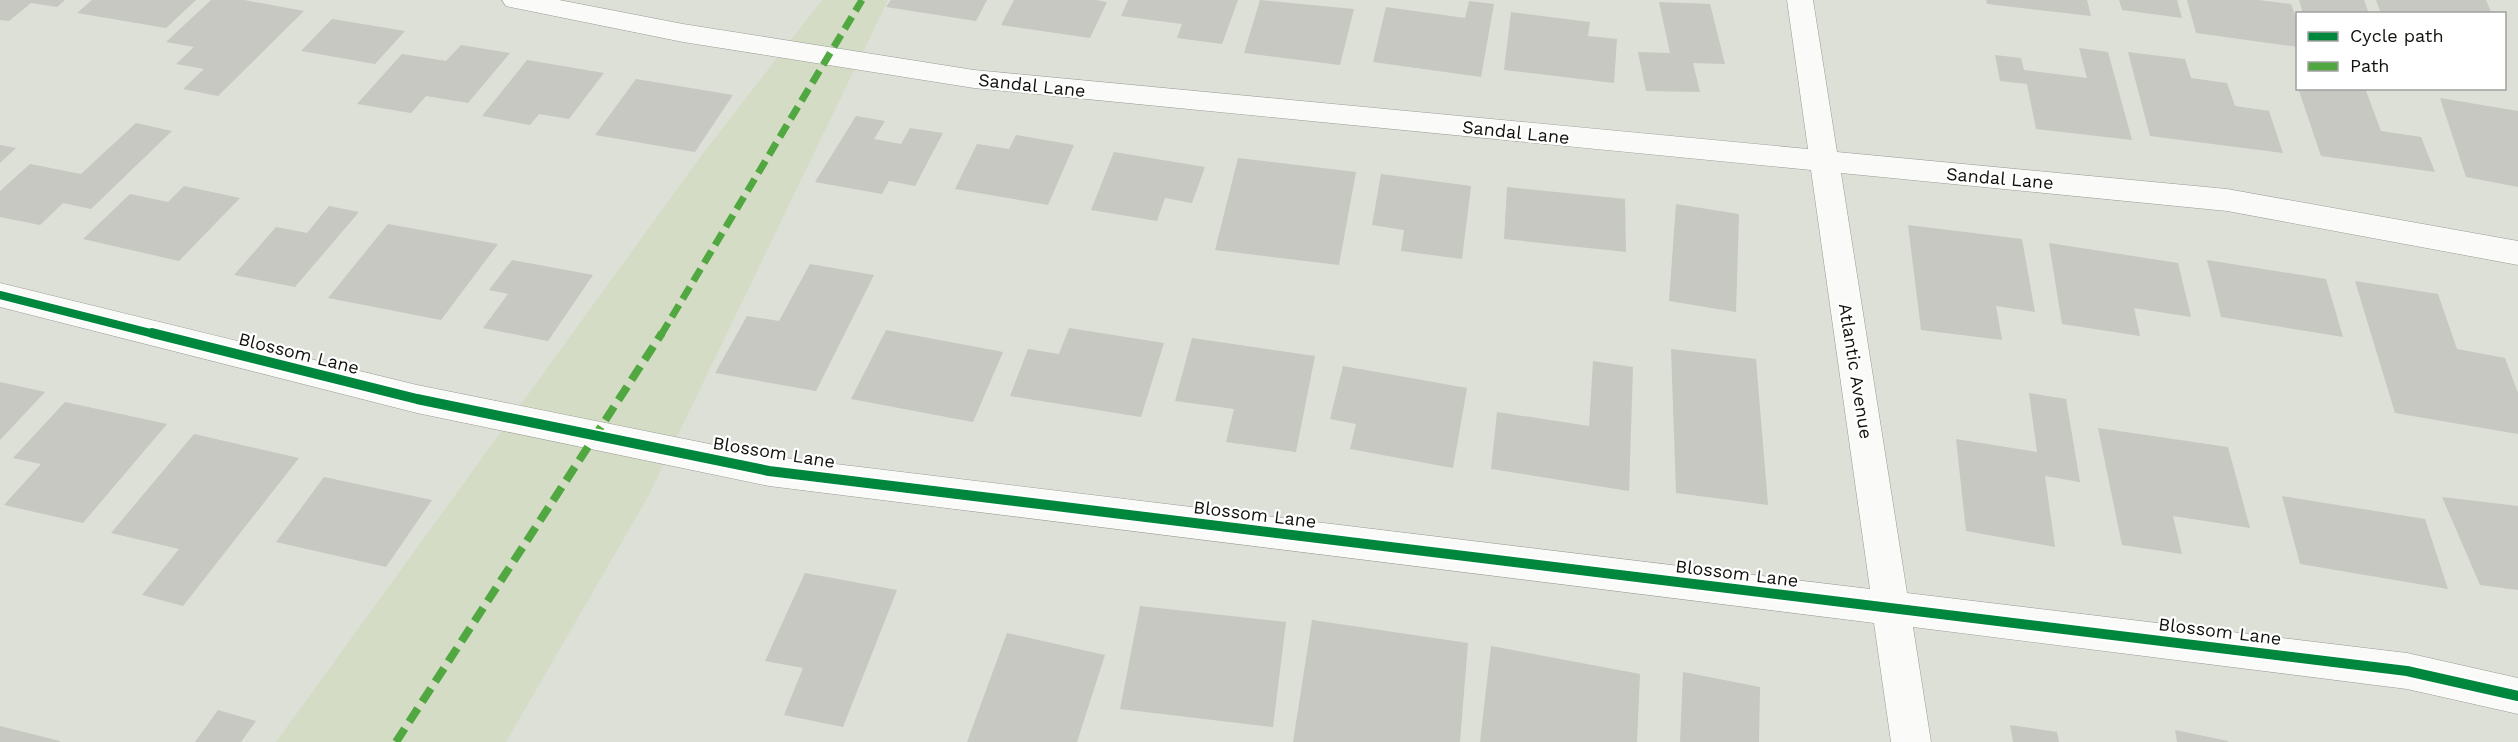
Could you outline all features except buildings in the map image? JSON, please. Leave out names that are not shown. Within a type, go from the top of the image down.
[{"type":"street","name":"Sandal Lane","points":[[515,0],[683,33],[974,79],[2227,200],[2518,253]]},
{"type":"street","name":"Atlantic Avenue","points":[[1800,0],[1911,742]]},
{"type":"street","name":"Blossom Lane","points":[[0,295],[417,399],[769,471],[2407,671],[2518,696]]},
{"type":"green space","points":[[822,0],[888,0],[648,497],[506,742],[276,742],[701,156]]},
{"type":"marked path","points":[[396,742],[689,291],[862,0]]},
{"type":"cycle path","points":[[0,295],[417,399],[769,471],[2407,671],[2518,696]]}]
